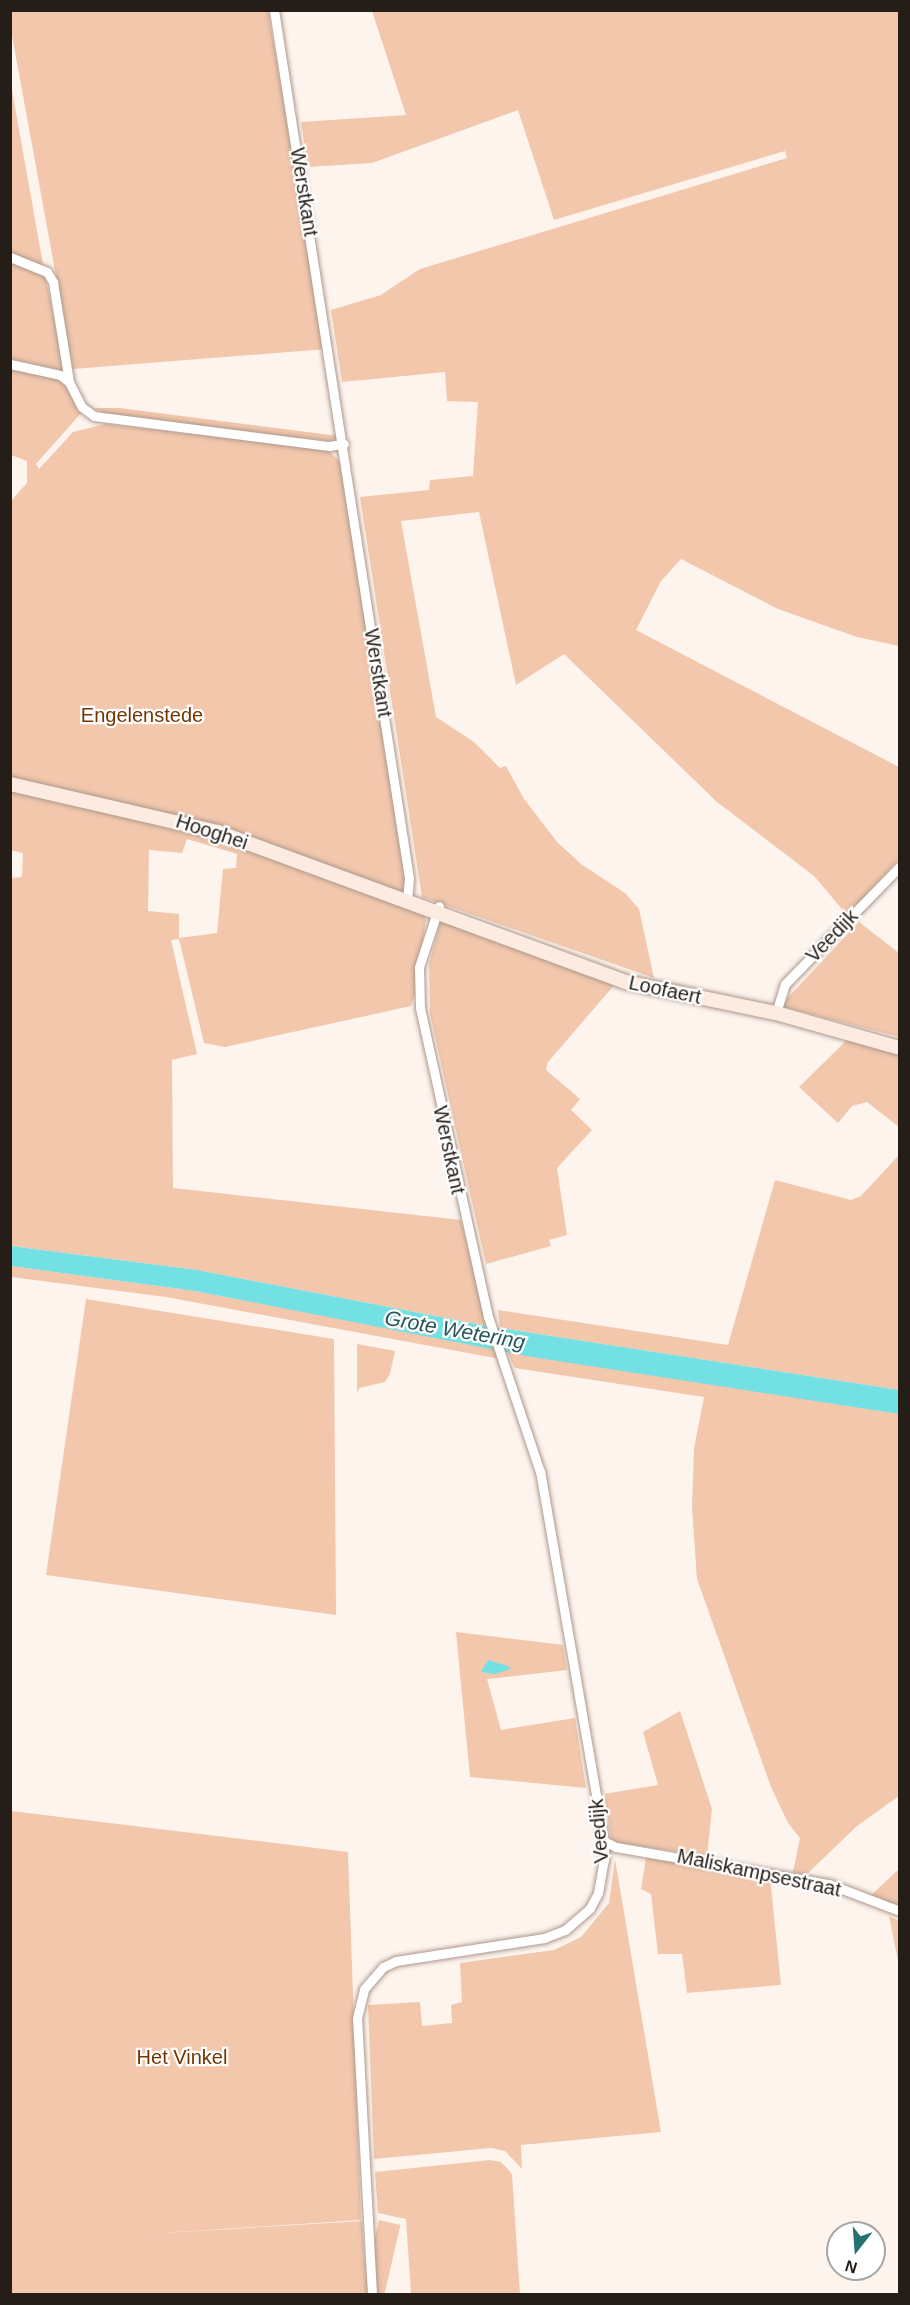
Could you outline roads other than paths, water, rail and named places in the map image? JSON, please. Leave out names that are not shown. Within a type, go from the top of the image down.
[{"type":"street","name":"Werstkant","points":[[274,10],[344,444],[409,878],[407,902]]},
{"type":"street","points":[[10,257],[47,272],[53,282],[69,382],[82,407],[101,419],[329,446],[344,444]]},
{"type":"street","points":[[10,364],[60,375],[69,382]]},
{"type":"street","name":"Hooghei","points":[[10,784],[218,832],[407,902]]},
{"type":"street","name":"Veedijk","points":[[776,1013],[785,984],[900,866]]},
{"type":"street","name":"Loofaert","points":[[407,902],[438,909],[626,982],[776,1013],[900,1048]]},
{"type":"street","name":"Werstkant","points":[[438,909],[419,967],[420,1008],[488,1317],[500,1350]]},
{"type":"street","name":"Veedijk","points":[[372,2295],[357,2018],[364,1989],[382,1967],[396,1960],[544,1938],[565,1930],[590,1908],[602,1877],[604,1841],[540,1472],[500,1350]]},
{"type":"street","name":"Maliskampsestraat","points":[[604,1841],[616,1847],[797,1876],[829,1884],[900,1911]]},
{"type":"street","points":[[604,1856],[616,1847]]},
{"type":"water","name":"Grote Wetering","points":[[11,1246],[197,1270],[487,1326],[899,1390],[899,1414],[532,1357],[195,1291],[11,1266]]},
{"type":"water","points":[[488,1660],[511,1669],[495,1674],[481,1672]]},
{"type":"park label","name":"Engelenstede","points":[[142,715]]},
{"type":"park label","name":"Het Vinkel","points":[[182,2057]]}]
